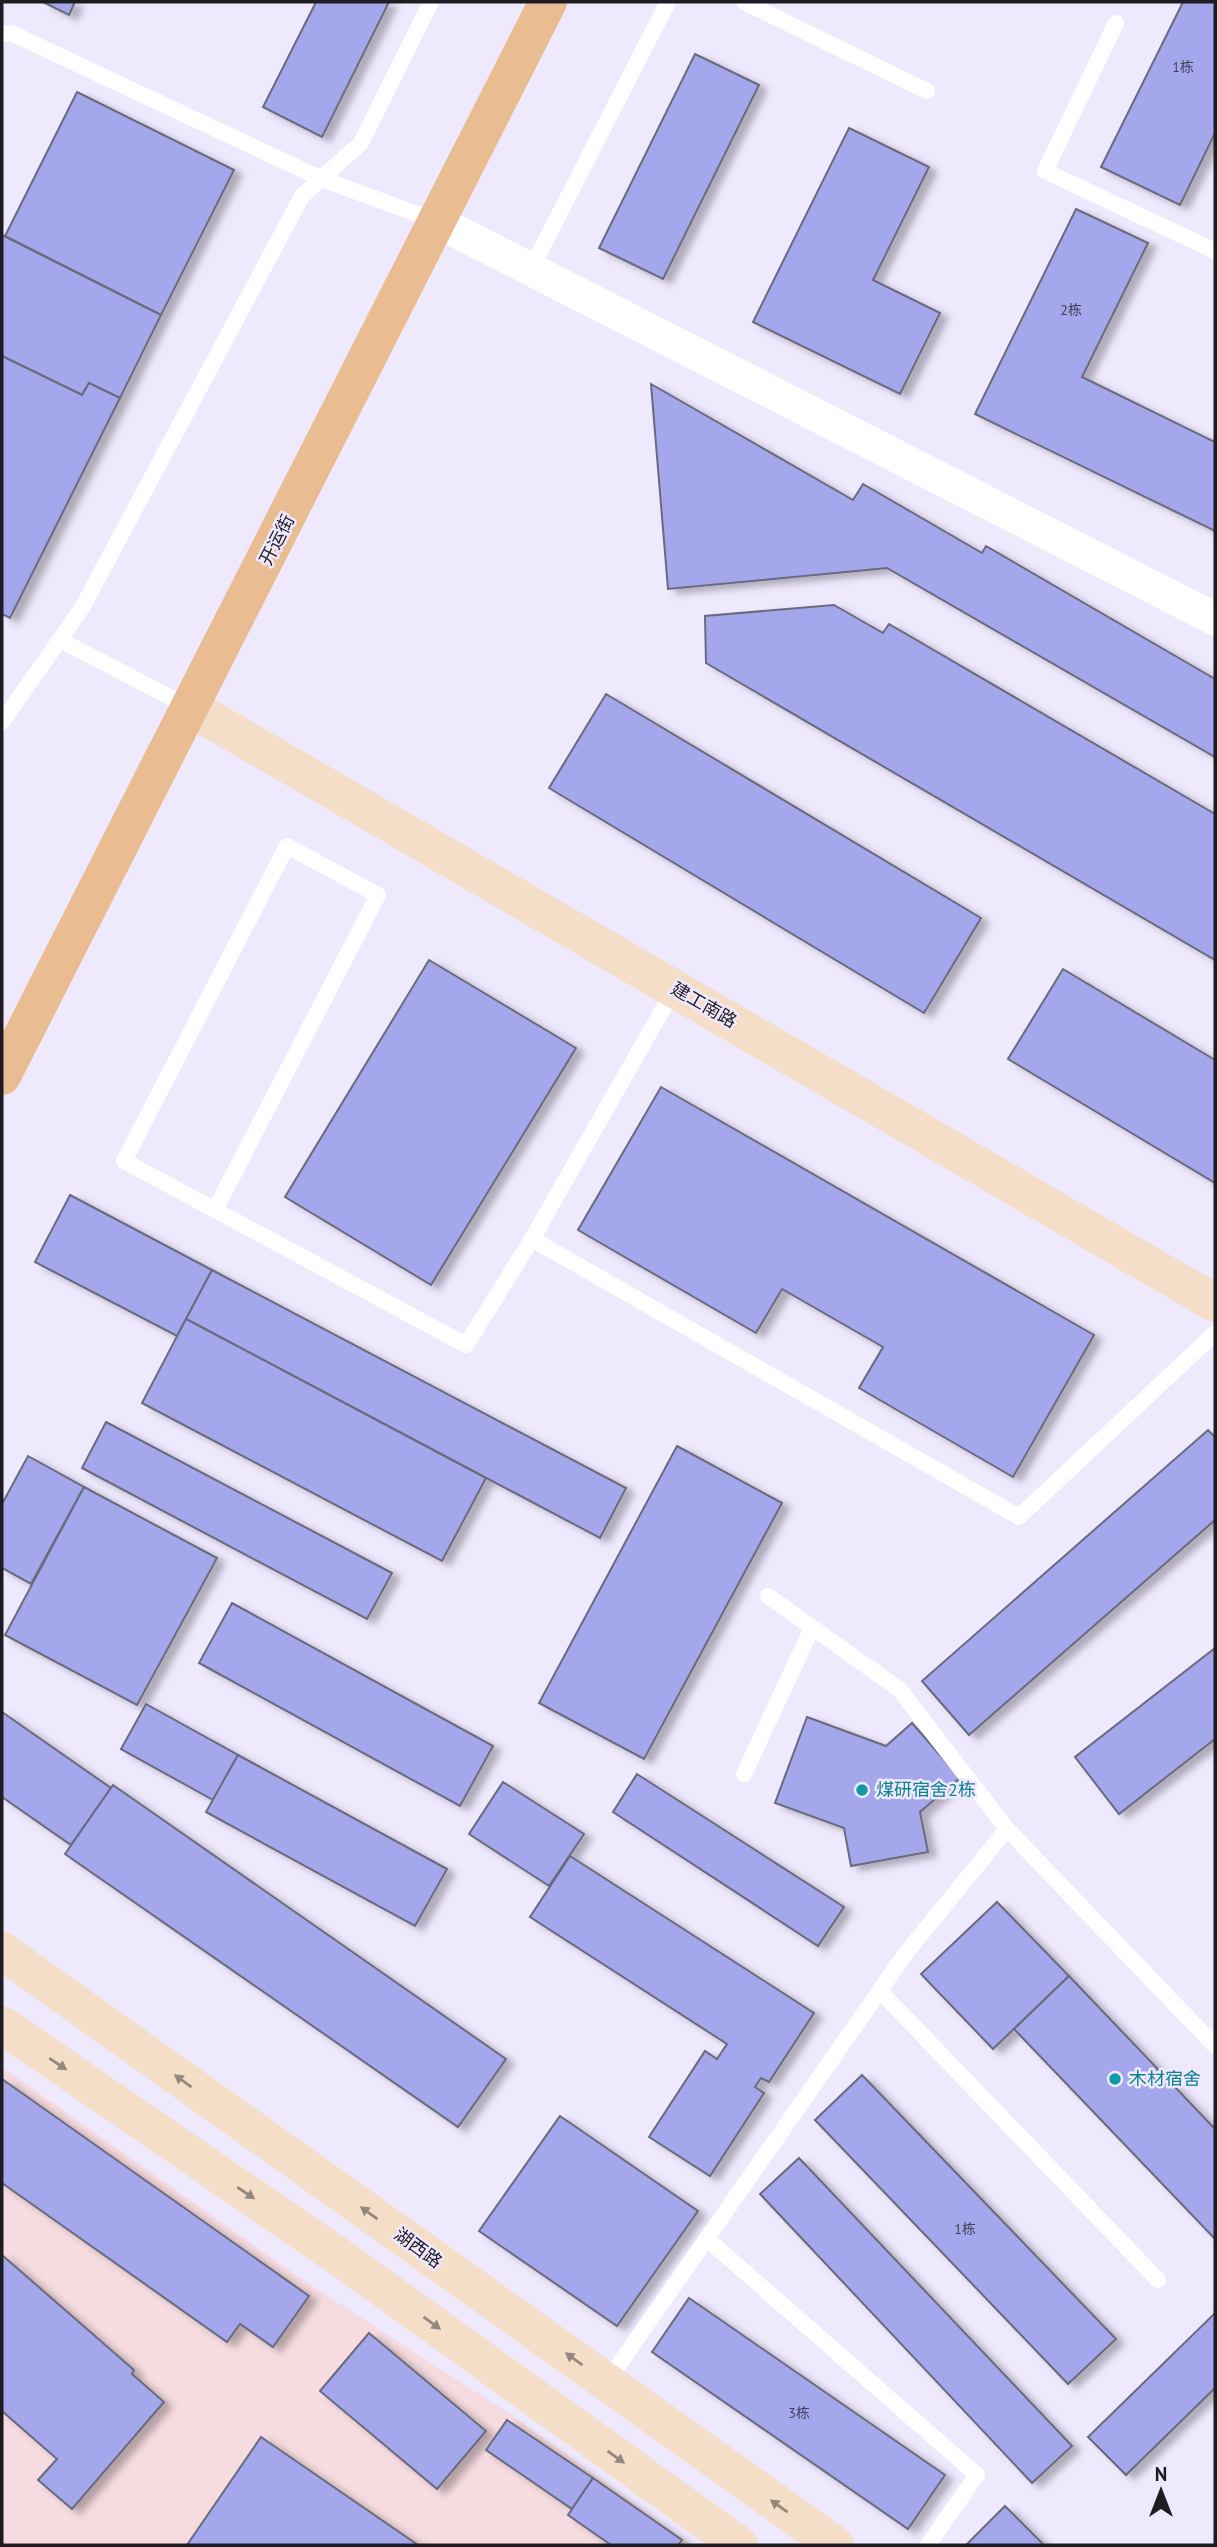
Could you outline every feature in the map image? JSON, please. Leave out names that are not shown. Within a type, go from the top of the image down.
[{"type":"main road","name":"开运街","points":[[2,1076],[548,2]]},
{"type":"main road","name":"建工南路","points":[[191,708],[1215,1303]]},
{"type":"main road","name":"湖西路","points":[[2,1951],[835,2545]]},
{"type":"main road","points":[[2,2025],[348,2263],[738,2545]]},
{"type":"street","points":[[438,222],[1215,620]]},
{"type":"lane","points":[[2,722],[82,608],[302,196],[361,143],[430,2]]},
{"type":"lane","points":[[531,269],[668,2]]},
{"type":"lane","points":[[744,2],[927,91]]},
{"type":"lane","points":[[1116,23],[1045,171],[1215,251]]},
{"type":"lane","points":[[2,34],[11,33],[322,178],[438,222]]},
{"type":"lane","points":[[60,639],[191,708]]},
{"type":"lane","points":[[215,1210],[378,895],[287,846],[124,1161],[215,1210],[466,1345],[532,1238],[675,988]]},
{"type":"lane","points":[[532,1238],[1019,1517],[1215,1333]]},
{"type":"lane","points":[[768,1596],[899,1689],[1007,1829],[1215,2046]]},
{"type":"lane","points":[[744,1774],[812,1628]]},
{"type":"lane","points":[[606,2383],[906,1953],[1007,1829]]},
{"type":"lane","points":[[880,1991],[1158,2280]]},
{"type":"lane","points":[[707,2239],[977,2475],[928,2545]]},
{"type":"shaded area","points":[[2,2067],[306,2282],[516,2418],[692,2545],[2,2545]]},
{"type":"building","points":[[43,2],[75,2],[69,15]]},
{"type":"building","points":[[316,2],[389,2],[322,137],[263,107]]},
{"type":"building","points":[[1183,2],[1215,2],[1215,133],[1180,205],[1101,167]]},
{"type":"building","points":[[695,54],[759,85],[663,279],[599,248]]},
{"type":"building","points":[[77,92],[234,170],[161,315],[5,236]]},
{"type":"building","points":[[849,128],[929,167],[873,280],[940,313],[900,394],[753,322]]},
{"type":"building","points":[[1076,209],[1148,243],[1082,377],[1215,442],[1215,531],[975,414]]},
{"type":"building","points":[[2,235],[161,315],[120,398],[89,383],[82,395],[2,356]]},
{"type":"building","points":[[2,356],[82,395],[89,383],[120,398],[10,618],[2,614]]},
{"type":"building","points":[[651,384],[853,500],[863,484],[982,553],[986,546],[1215,679],[1215,757],[887,568],[668,589]]},
{"type":"building","points":[[834,605],[883,633],[889,624],[1215,814],[1215,960],[706,663],[705,616]]},
{"type":"building","points":[[606,694],[981,918],[924,1013],[549,788]]},
{"type":"building","points":[[429,960],[576,1048],[431,1285],[285,1197]]},
{"type":"building","points":[[1063,969],[1215,1060],[1215,1183],[1008,1059]]},
{"type":"building","points":[[661,1087],[1094,1335],[1013,1477],[859,1388],[883,1347],[782,1289],[756,1333],[578,1230]]},
{"type":"building","points":[[70,1195],[212,1270],[177,1336],[35,1262]]},
{"type":"building","points":[[212,1270],[626,1488],[600,1538],[186,1319]]},
{"type":"building","points":[[186,1319],[486,1478],[442,1561],[142,1403]]},
{"type":"building","points":[[106,1422],[392,1573],[367,1619],[82,1468]]},
{"type":"building","points":[[1208,1430],[1215,1437],[1215,1520],[969,1735],[922,1681]]},
{"type":"building","points":[[677,1446],[782,1503],[644,1759],[539,1703]]},
{"type":"building","points":[[28,1456],[84,1487],[31,1584],[2,1568],[2,1504]]},
{"type":"building","points":[[84,1487],[217,1558],[137,1705],[5,1635]]},
{"type":"building","points":[[232,1603],[493,1746],[460,1806],[199,1663]]},
{"type":"building","points":[[1215,1648],[1215,1739],[1119,1814],[1075,1757]]},
{"type":"building","points":[[146,1704],[238,1755],[213,1800],[121,1749]]},
{"type":"building","points":[[2,1712],[111,1788],[71,1845],[2,1797]]},
{"type":"building","name":"煤研宿舍2栋","points":[[807,1717],[886,1746],[912,1723],[960,1778],[920,1812],[928,1852],[851,1866],[844,1828],[775,1803]]},
{"type":"building","points":[[238,1755],[447,1869],[415,1926],[206,1812]]},
{"type":"building","points":[[637,1774],[844,1907],[818,1946],[613,1812]]},
{"type":"building","points":[[503,1782],[584,1834],[549,1886],[469,1834]]},
{"type":"building","points":[[113,1785],[506,2059],[458,2127],[65,1854]]},
{"type":"building","points":[[570,1856],[814,2013],[769,2082],[761,2078],[755,2087],[764,2093],[710,2176],[649,2137],[705,2051],[717,2059],[727,2044],[530,1917]]},
{"type":"building","points":[[997,1902],[1069,1976],[993,2049],[921,1974]]},
{"type":"building","name":"木材宿舍","points":[[1069,1976],[1215,2129],[1215,2239],[1014,2029]]},
{"type":"building","points":[[862,2075],[1116,2339],[1068,2384],[815,2120]]},
{"type":"building","points":[[2,2079],[309,2296],[273,2347],[240,2324],[227,2342],[2,2183]]},
{"type":"building","points":[[560,2116],[698,2211],[617,2326],[479,2231]]},
{"type":"building","points":[[799,2158],[1072,2446],[1032,2483],[760,2194]]},
{"type":"building","points":[[2,2255],[134,2370],[132,2374],[164,2402],[72,2509],[38,2480],[57,2459],[2,2411]]},
{"type":"building","points":[[689,2298],[945,2475],[908,2529],[652,2352]]},
{"type":"building","points":[[1215,2313],[1215,2388],[1126,2475],[1088,2437]]},
{"type":"building","points":[[369,2333],[486,2431],[437,2489],[320,2391]]},
{"type":"building","points":[[507,2420],[593,2478],[572,2509],[486,2450]]},
{"type":"building","points":[[261,2437],[418,2545],[187,2545]]},
{"type":"building","points":[[593,2478],[682,2540],[678,2545],[611,2545],[568,2515]]},
{"type":"building","points":[[1005,2506],[1044,2545],[966,2545]]},
{"type":"place","name":"煤研宿舍2栋","points":[[862,1790]]},
{"type":"place","name":"木材宿舍","points":[[1115,2079]]}]
